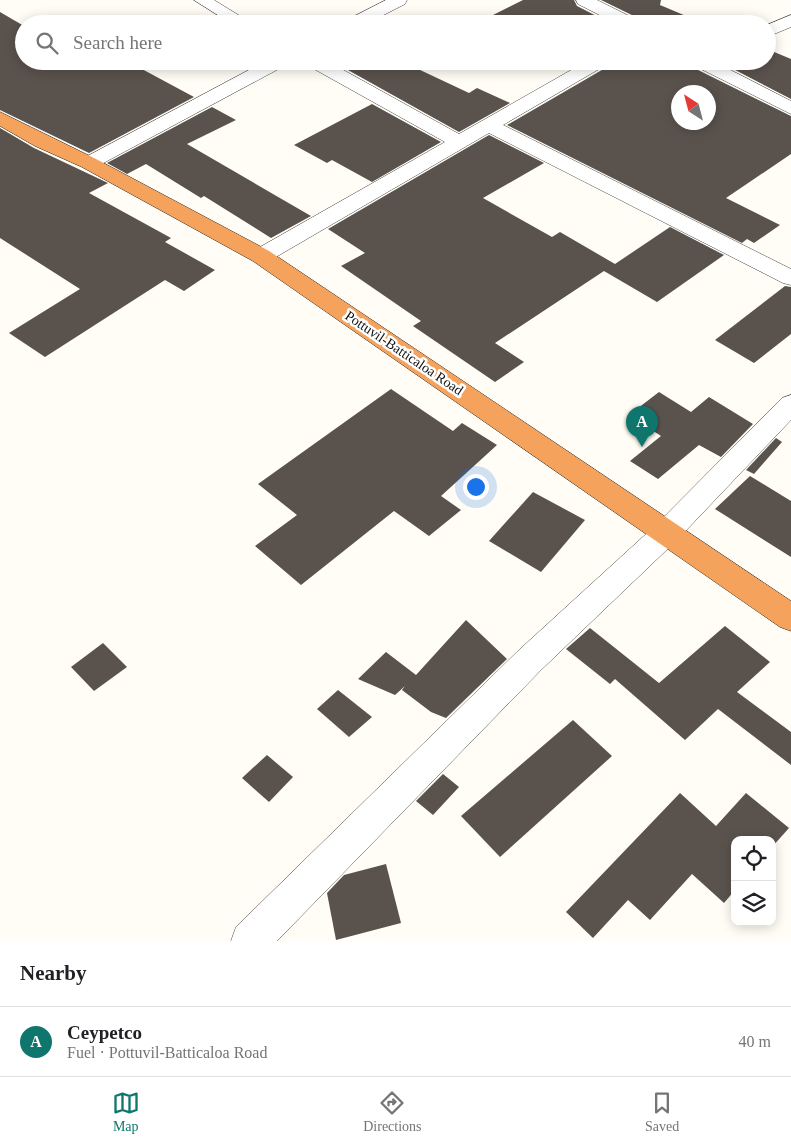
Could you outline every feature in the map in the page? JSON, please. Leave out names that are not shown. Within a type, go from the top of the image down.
[{"type":"highway","name":"Pottuvil-Batticaloa Road","points":[[0,118],[42,142],[89,163],[261,256],[791,618]]},
{"type":"street","points":[[202,0],[229,15]]},
{"type":"street","points":[[370,15],[399,0]]},
{"type":"street","points":[[584,0],[613,15]]},
{"type":"street","points":[[776,28],[791,20]]},
{"type":"street","points":[[89,163],[263,70]]},
{"type":"street","points":[[329,70],[459,142]]},
{"type":"street","points":[[261,256],[584,70]]},
{"type":"street","points":[[719,70],[791,108]]},
{"type":"street","points":[[488,125],[791,278]]},
{"type":"street","points":[[250,941],[530,660],[667,532],[791,404]]},
{"type":"building","points":[[523,0],[574,0],[577,6],[594,15],[493,15]]},
{"type":"building","points":[[601,0],[661,0],[660,5],[684,15],[632,15]]},
{"type":"building","points":[[0,12],[15,21],[15,70],[144,70],[194,97],[89,153],[0,110]]},
{"type":"building","points":[[776,53],[791,59],[791,99],[735,70],[776,70]]},
{"type":"building","points":[[348,70],[420,70],[469,93],[477,88],[510,103],[459,132]]},
{"type":"building","points":[[602,70],[698,70],[791,116],[791,154],[726,198],[780,225],[754,243],[747,239],[742,243],[507,125]]},
{"type":"building","points":[[372,104],[441,142],[372,182],[332,160],[327,163],[294,145]]},
{"type":"building","points":[[212,107],[236,120],[187,144],[311,216],[271,238],[204,196],[201,198],[146,164],[127,174],[107,163]]},
{"type":"building","points":[[0,128],[34,148],[108,183],[89,193],[171,238],[165,242],[215,270],[184,291],[165,280],[45,357],[9,333],[80,289],[0,238]]},
{"type":"building","points":[[489,135],[544,163],[483,198],[552,237],[560,232],[615,264],[670,227],[724,255],[657,302],[604,271],[495,343],[524,362],[495,382],[413,326],[421,321],[341,266],[365,253],[328,229]]},
{"type":"building","points":[[785,286],[791,287],[791,334],[754,363],[715,340]]},
{"type":"building","points":[[391,389],[453,431],[462,423],[497,445],[441,496],[461,510],[429,536],[394,511],[301,585],[255,546],[297,515],[258,484]]},
{"type":"building","points":[[659,392],[691,412],[709,397],[753,424],[721,457],[699,445],[658,479],[630,461],[661,436],[629,415]]},
{"type":"building","points":[[776,438],[782,442],[754,474],[746,470]]},
{"type":"building","points":[[750,476],[791,501],[791,557],[715,509]]},
{"type":"building","points":[[533,492],[585,520],[541,572],[489,541]]},
{"type":"building","points":[[466,620],[507,659],[446,718],[431,712],[402,690],[405,686],[395,695],[358,679],[386,652],[416,675]]},
{"type":"building","points":[[725,626],[770,662],[737,692],[791,732],[791,765],[718,709],[685,740],[615,679],[610,684],[566,649],[590,628],[659,683]]},
{"type":"building","points":[[103,643],[127,667],[94,691],[71,667]]},
{"type":"building","points":[[338,690],[372,717],[349,737],[317,709]]},
{"type":"building","points":[[573,720],[612,756],[500,857],[461,816]]},
{"type":"building","points":[[267,755],[293,777],[269,802],[242,778]]},
{"type":"building","points":[[443,774],[459,787],[433,815],[416,801]]},
{"type":"building","points":[[680,793],[716,826],[746,793],[789,828],[776,843],[776,836],[731,836],[731,895],[724,903],[692,874],[650,920],[628,900],[593,938],[566,912]]},
{"type":"building","points":[[386,864],[401,923],[336,940],[327,893],[344,875]]},
{"type":"place","name":"Ceypetco","points":[[642,447]]}]
